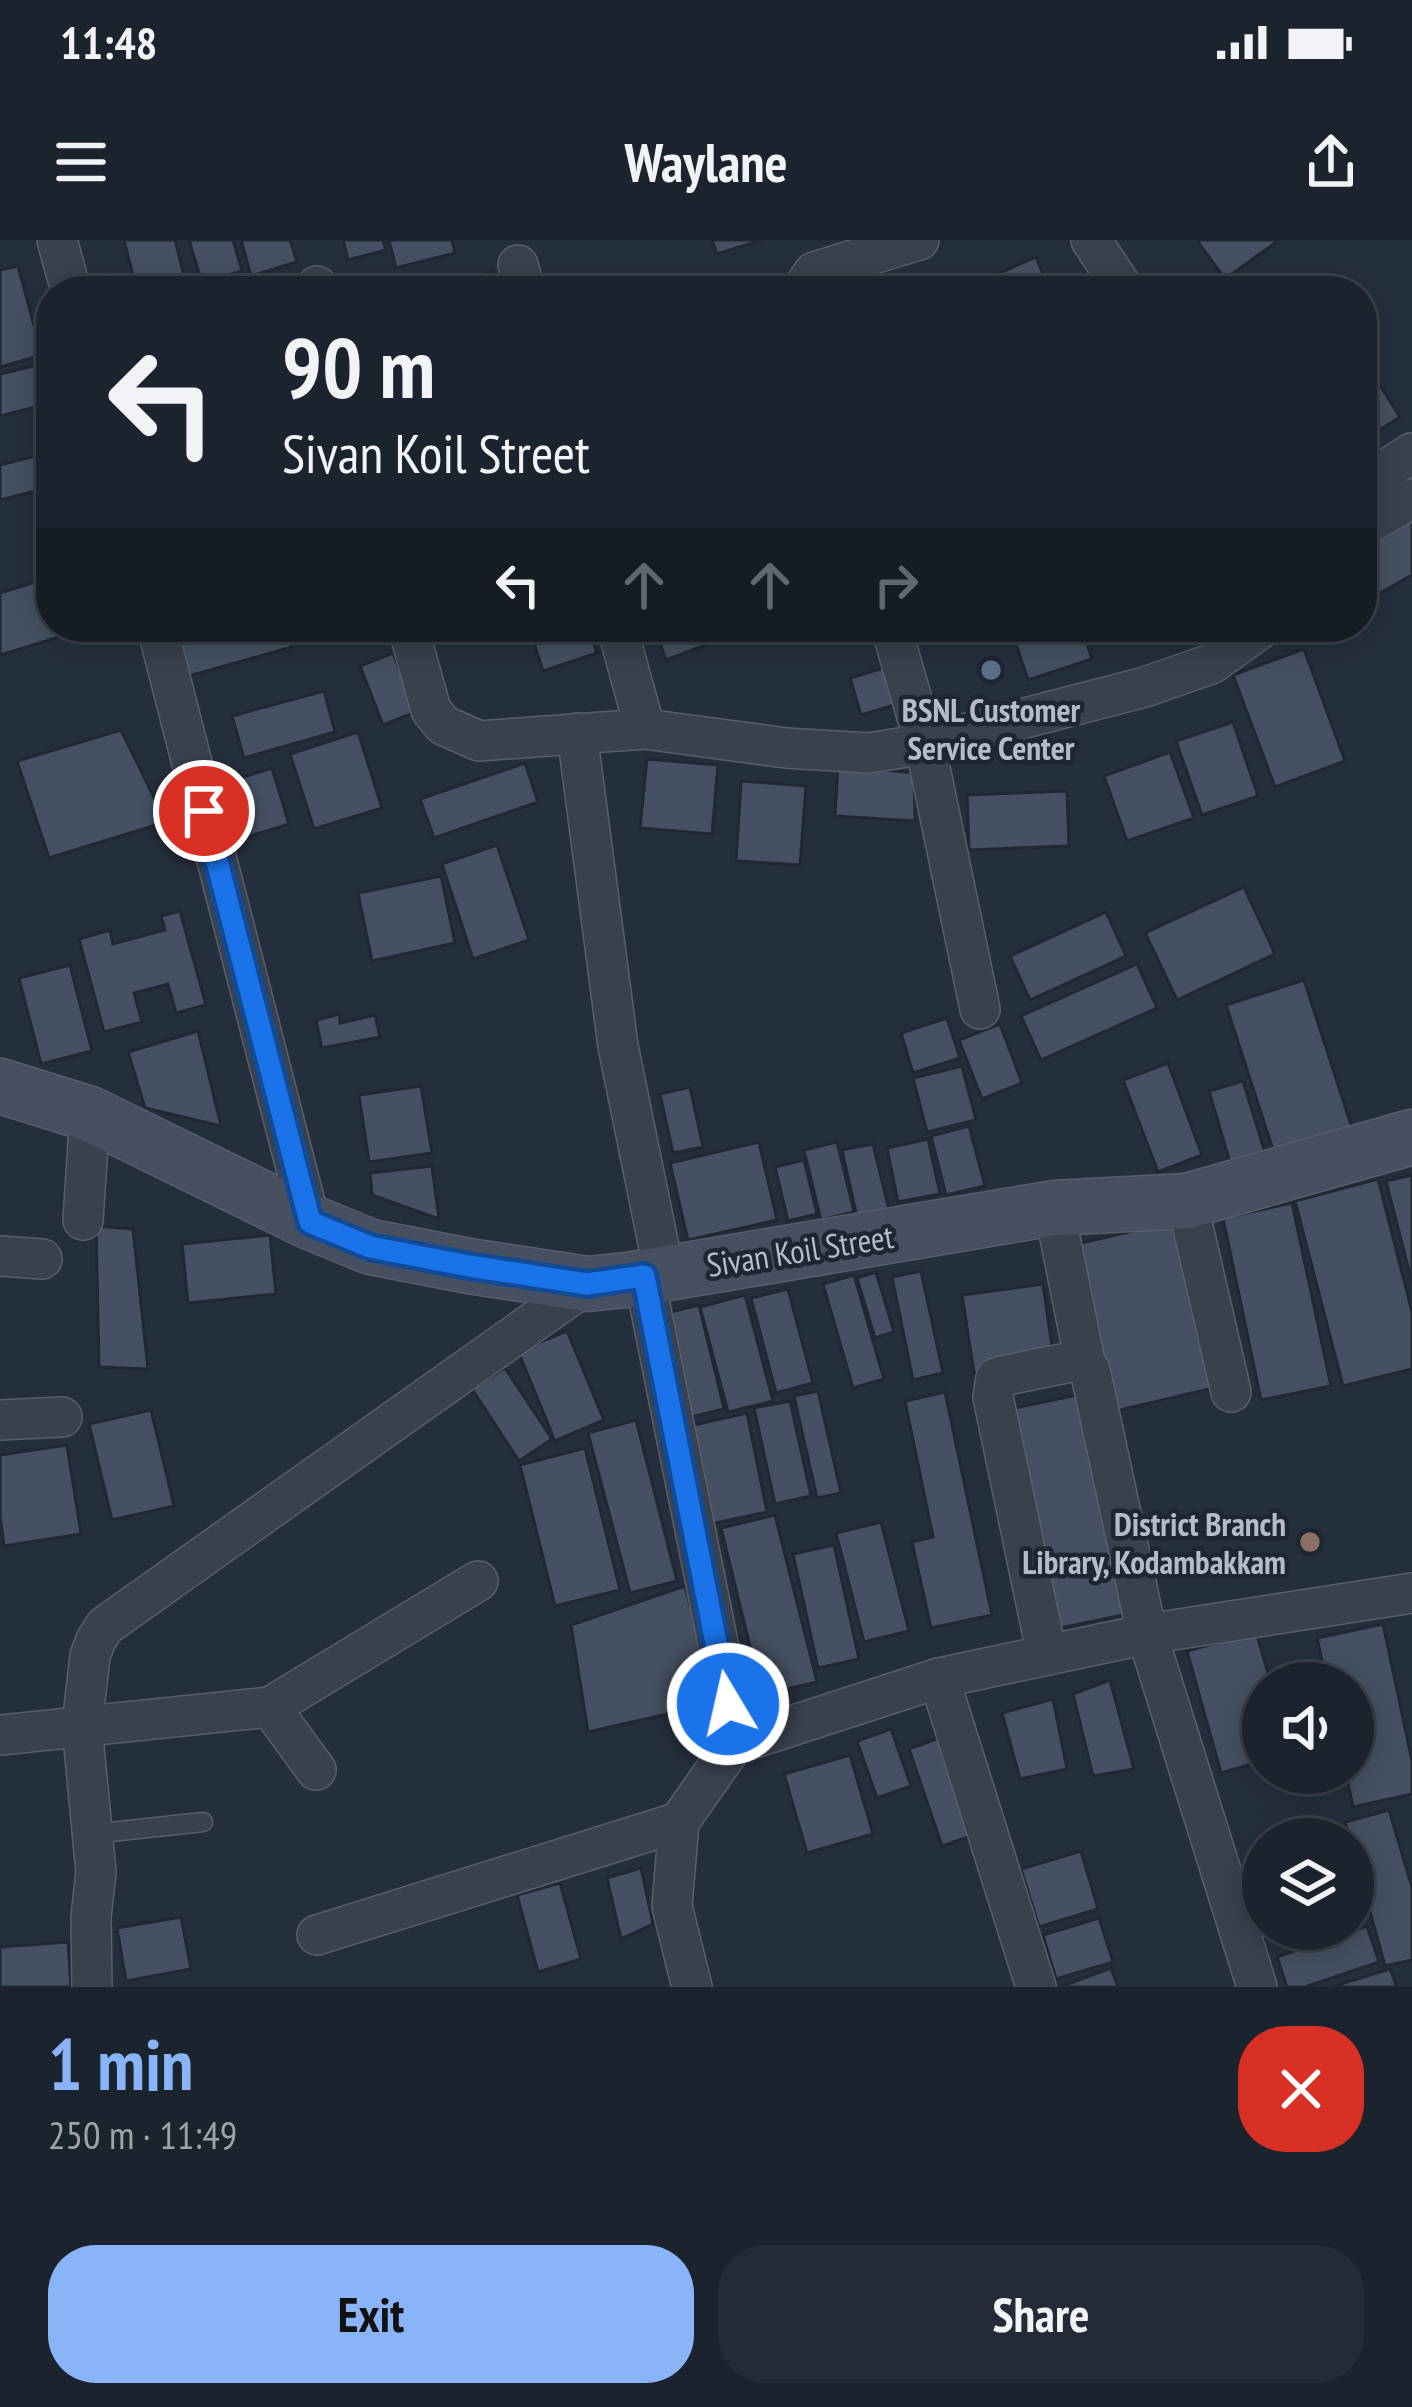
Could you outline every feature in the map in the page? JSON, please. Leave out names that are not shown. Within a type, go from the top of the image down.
[{"type":"street","points":[[57,240],[66,276]]},
{"type":"street","points":[[811,276],[919,240]]},
{"type":"street","points":[[1091,240],[1115,276]]},
{"type":"street","points":[[1377,477],[1410,458]]},
{"type":"street","points":[[1377,519],[1412,499]]},
{"type":"street","points":[[161,642],[310,1222]]},
{"type":"street","points":[[412,642],[431,710],[443,724],[479,741],[645,729],[786,748],[869,753],[925,744],[1145,687],[1210,664],[1241,642]]},
{"type":"street","points":[[621,642],[645,729]]},
{"type":"street","points":[[895,642],[925,744],[980,1009]]},
{"type":"street","points":[[577,733],[618,1046],[734,1745]]},
{"type":"street","name":"Sivan Koil Street","points":[[0,1086],[90,1114],[370,1247],[587,1284],[1054,1208],[1187,1201],[1412,1136]]},
{"type":"street","points":[[83,1220],[90,1114]]},
{"type":"street","points":[[1187,1201],[1231,1392]]},
{"type":"street","points":[[1054,1208],[1147,1634],[1257,1987]]},
{"type":"street","points":[[0,1256],[42,1259]]},
{"type":"street","points":[[92,1987],[96,1872],[82,1726],[90,1656],[105,1626],[587,1284]]},
{"type":"street","points":[[1047,1655],[993,1384],[1002,1376],[1072,1360],[1085,1362]]},
{"type":"street","points":[[0,1420],[62,1417]]},
{"type":"street","points":[[0,1735],[270,1707],[478,1581]]},
{"type":"street","points":[[692,1987],[672,1906],[680,1822],[734,1745],[939,1678],[1147,1634],[1412,1592]]},
{"type":"street","points":[[939,1678],[1036,1987]]},
{"type":"street","points":[[270,1707],[316,1771]]},
{"type":"street","points":[[317,1935],[680,1822]]},
{"type":"lane","points":[[92,1834],[203,1822]]},
{"type":"building","points":[[124,240],[175,240],[184,276],[133,276]]},
{"type":"building","points":[[189,240],[233,240],[242,271],[200,276]]},
{"type":"building","points":[[241,240],[290,240],[297,262],[251,276]]},
{"type":"building","points":[[343,240],[383,240],[386,250],[348,260]]},
{"type":"building","points":[[389,240],[452,240],[455,253],[396,268]]},
{"type":"building","points":[[712,240],[762,240],[717,254]]},
{"type":"building","points":[[1279,240],[1229,276],[1223,276],[1198,242]]},
{"type":"building","points":[[1036,257],[1044,276],[992,276]]},
{"type":"building","points":[[18,266],[36,333],[36,357],[0,367],[0,270]]},
{"type":"building","points":[[36,366],[36,407],[0,416],[0,374]]},
{"type":"building","points":[[1377,381],[1400,417],[1377,432]]},
{"type":"building","points":[[36,456],[36,491],[0,500],[0,465]]},
{"type":"building","points":[[1412,518],[1412,575],[1377,595],[1377,538]]},
{"type":"building","points":[[36,582],[36,642],[43,642],[0,655],[0,593]]},
{"type":"building","points":[[179,642],[290,642],[292,647],[189,676]]},
{"type":"building","points":[[534,642],[593,642],[597,653],[543,671]]},
{"type":"building","points":[[659,642],[714,642],[666,660]]},
{"type":"building","points":[[1015,642],[1087,642],[1092,659],[1028,680]]},
{"type":"building","points":[[1304,649],[1345,761],[1275,787],[1233,675]]},
{"type":"building","points":[[393,653],[416,712],[383,725],[360,666]]},
{"type":"building","points":[[890,666],[901,703],[861,715],[850,678]]},
{"type":"building","points":[[324,691],[335,732],[244,758],[232,716]]},
{"type":"building","points":[[1233,722],[1258,796],[1202,815],[1176,741]]},
{"type":"building","points":[[121,730],[166,822],[49,858],[17,761]]},
{"type":"building","points":[[358,732],[382,808],[314,829],[290,754]]},
{"type":"building","points":[[1170,752],[1194,818],[1127,841],[1104,776]]},
{"type":"building","points":[[647,759],[718,765],[712,834],[640,828]]},
{"type":"building","points":[[525,763],[538,802],[434,838],[420,799]]},
{"type":"building","points":[[838,765],[914,773],[915,821],[835,816]]},
{"type":"building","points":[[272,768],[289,824],[247,837],[230,781]]},
{"type":"building","points":[[741,781],[806,786],[800,865],[736,861]]},
{"type":"building","points":[[1067,791],[1069,846],[969,850],[967,795]]},
{"type":"building","points":[[497,845],[529,940],[473,959],[442,864]]},
{"type":"building","points":[[441,876],[455,943],[372,961],[358,893]]},
{"type":"building","points":[[1244,887],[1275,954],[1177,1000],[1145,933]]},
{"type":"building","points":[[180,911],[206,1005],[176,1013],[168,984],[134,993],[142,1022],[104,1032],[79,939],[110,930],[113,944],[165,930],[161,916]]},
{"type":"building","points":[[1106,912],[1126,956],[1030,1000],[1010,956]]},
{"type":"building","points":[[1137,964],[1157,1008],[1041,1060],[1021,1016]]},
{"type":"building","points":[[70,965],[92,1051],[41,1064],[19,978]]},
{"type":"building","points":[[1304,980],[1354,1134],[1276,1159],[1226,1005]]},
{"type":"building","points":[[340,1014],[340,1023],[375,1015],[380,1037],[322,1048],[316,1020]]},
{"type":"building","points":[[947,1018],[960,1058],[913,1073],[901,1033]]},
{"type":"building","points":[[1000,1024],[1022,1083],[982,1099],[959,1040]]},
{"type":"building","points":[[198,1031],[221,1126],[145,1108],[128,1052]]},
{"type":"building","points":[[1168,1063],[1202,1155],[1158,1172],[1123,1080]]},
{"type":"building","points":[[962,1066],[976,1120],[927,1132],[913,1078]]},
{"type":"building","points":[[1243,1081],[1266,1156],[1231,1166],[1209,1091]]},
{"type":"building","points":[[421,1086],[432,1153],[369,1162],[359,1095]]},
{"type":"building","points":[[690,1087],[703,1147],[673,1153],[660,1094]]},
{"type":"building","points":[[969,1126],[985,1186],[946,1195],[931,1136]]},
{"type":"building","points":[[928,1139],[940,1194],[898,1202],[887,1148]]},
{"type":"building","points":[[759,1142],[777,1220],[688,1240],[670,1163]]},
{"type":"building","points":[[837,1142],[854,1212],[821,1220],[804,1150]]},
{"type":"building","points":[[873,1144],[889,1210],[857,1217],[842,1150]]},
{"type":"building","points":[[804,1160],[817,1214],[788,1221],[775,1167]]},
{"type":"building","points":[[432,1166],[439,1219],[372,1195],[370,1173]]},
{"type":"building","points":[[1412,1175],[1412,1283],[1386,1181]]},
{"type":"building","points":[[1378,1179],[1412,1312],[1412,1369],[1343,1386],[1295,1201]]},
{"type":"building","points":[[1292,1203],[1331,1386],[1261,1400],[1223,1218]]},
{"type":"building","points":[[1184,1219],[1222,1386],[1116,1411],[1077,1244]]},
{"type":"building","points":[[96,1226],[133,1229],[148,1369],[99,1367]]},
{"type":"building","points":[[270,1235],[276,1294],[188,1303],[182,1244]]},
{"type":"building","points":[[921,1271],[943,1373],[913,1380],[892,1277]]},
{"type":"building","points":[[876,1272],[894,1332],[875,1338],[857,1278]]},
{"type":"building","points":[[854,1275],[884,1379],[853,1388],[823,1284]]},
{"type":"building","points":[[1043,1284],[1054,1361],[974,1373],[962,1295]]},
{"type":"building","points":[[788,1289],[813,1383],[776,1393],[751,1298]]},
{"type":"building","points":[[745,1295],[773,1401],[728,1412],[700,1307]]},
{"type":"building","points":[[699,1305],[724,1409],[683,1419],[658,1315]]},
{"type":"building","points":[[567,1331],[604,1420],[555,1441],[518,1351]]},
{"type":"building","points":[[505,1368],[552,1439],[519,1461],[472,1389]]},
{"type":"building","points":[[818,1391],[841,1493],[817,1498],[794,1396]]},
{"type":"building","points":[[945,1392],[992,1615],[931,1628],[912,1542],[933,1537],[905,1401]]},
{"type":"building","points":[[1092,1392],[1138,1612],[1046,1631],[1000,1411]]},
{"type":"building","points":[[790,1401],[811,1496],[775,1504],[754,1408]]},
{"type":"building","points":[[151,1410],[174,1506],[112,1520],[89,1424]]},
{"type":"building","points":[[747,1413],[767,1512],[706,1525],[685,1427]]},
{"type":"building","points":[[636,1420],[677,1581],[630,1593],[588,1433]]},
{"type":"building","points":[[67,1445],[81,1534],[4,1546],[0,1455]]},
{"type":"building","points":[[585,1448],[620,1590],[555,1606],[520,1465]]},
{"type":"building","points":[[775,1515],[817,1682],[762,1695],[721,1528]]},
{"type":"building","points":[[881,1522],[909,1631],[864,1642],[836,1533]]},
{"type":"building","points":[[834,1545],[859,1659],[818,1668],[793,1554]]},
{"type":"building","points":[[685,1586],[716,1703],[588,1732],[571,1625]]},
{"type":"building","points":[[1383,1624],[1412,1761],[1412,1794],[1353,1807],[1350,1794],[1374,1794],[1374,1662],[1322,1662],[1317,1638]]},
{"type":"building","points":[[1256,1632],[1265,1662],[1242,1662],[1242,1767],[1221,1773],[1187,1651]]},
{"type":"building","points":[[1110,1680],[1134,1769],[1093,1776],[1073,1694]]},
{"type":"building","points":[[1053,1699],[1067,1769],[1020,1779],[1002,1713]]},
{"type":"building","points":[[891,1729],[911,1786],[877,1798],[857,1741]]},
{"type":"building","points":[[947,1735],[980,1833],[942,1846],[909,1749]]},
{"type":"building","points":[[850,1755],[873,1834],[807,1853],[784,1774]]},
{"type":"building","points":[[1389,1810],[1412,1887],[1412,1960],[1385,1966],[1374,1926],[1374,1818],[1360,1818]]},
{"type":"building","points":[[1081,1851],[1098,1909],[1039,1927],[1021,1869]]},
{"type":"building","points":[[641,1868],[653,1924],[621,1939],[607,1878]]},
{"type":"building","points":[[560,1883],[581,1959],[538,1972],[517,1895]]},
{"type":"building","points":[[181,1917],[191,1969],[126,1981],[117,1928]]},
{"type":"building","points":[[1099,1918],[1113,1962],[1056,1979],[1043,1935]]},
{"type":"building","points":[[68,1942],[71,1987],[0,1987],[0,1947]]},
{"type":"building","points":[[1374,1947],[1379,1962],[1305,1987],[1287,1987],[1277,1957],[1297,1950]]},
{"type":"building","points":[[1111,1968],[1118,1987],[1060,1987]]},
{"type":"building","points":[[1390,1969],[1397,1987],[1331,1987]]},
{"type":"place","name":"BSNL Customer Service Center","points":[[991,670]]},
{"type":"place","name":"District Branch Library, Kodambakkam","points":[[1310,1542]]},
{"type":"route","points":[[204,811],[310,1222],[370,1247],[469,1266],[587,1284],[644,1276],[728,1704]]}]
